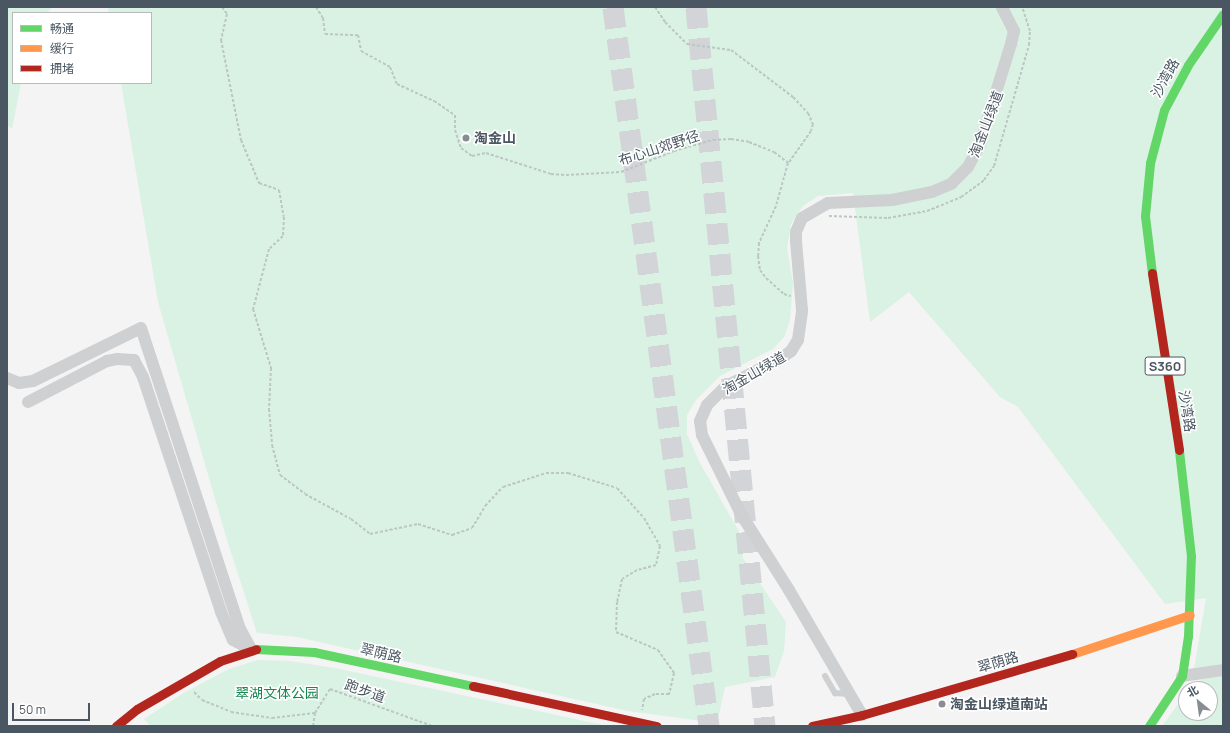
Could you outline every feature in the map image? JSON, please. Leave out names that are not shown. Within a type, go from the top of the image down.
[{"type":"street","name":"淘金山绿道","points":[[862,715],[848,694],[789,590],[741,514],[702,435],[700,420],[707,405],[726,386],[780,359],[791,351],[798,340],[802,310],[796,232],[806,214],[828,203],[892,200],[932,192],[951,184],[968,167],[980,144],[1014,31],[1002,7]]},
{"type":"street","name":"沙湾路","points":[[1149,726],[1182,676],[1190,615],[1189,534],[1176,422],[1155,308],[1145,216],[1150,163],[1164,110],[1188,65],[1223,14]]},
{"type":"street","points":[[7,378],[19,383],[33,381],[141,328],[240,629],[251,649]]},
{"type":"street","points":[[28,402],[107,361],[117,359],[134,360],[144,377],[221,612],[233,640],[251,649]]},
{"type":"street","name":"翠荫路","points":[[812,726],[862,715],[1051,662],[1190,615]]},
{"type":"street","name":"翠荫路","points":[[116,726],[137,709],[190,676],[251,649],[314,652],[657,726]]},
{"type":"street","points":[[1182,676],[1223,670]]},
{"type":"lane","points":[[825,676],[835,693],[848,694]]},
{"type":"path","points":[[222,7],[227,14],[221,40],[241,140],[259,183],[279,190],[284,217],[283,236],[269,249],[253,309],[271,368],[269,409],[272,438],[280,475],[305,494],[351,519],[370,534],[418,524],[452,535],[472,528],[485,506],[503,487],[546,473],[568,473],[617,488],[644,518],[660,546],[656,565],[637,570],[622,578],[616,602],[616,632],[658,650],[674,673],[669,694],[655,694],[644,699],[640,717]]},
{"type":"path","name":"布心山郊野径","points":[[316,7],[323,18],[325,34],[358,35],[362,51],[390,67],[397,84],[434,101],[454,115],[455,130],[461,148],[472,156],[486,153],[551,174],[589,175],[621,172],[674,151],[731,139],[765,147],[788,163]]},
{"type":"path","points":[[655,7],[665,22],[687,44],[732,50],[793,97],[808,113],[813,124],[811,131],[788,163],[776,206],[758,243],[760,270],[766,278],[784,294],[796,298]]},
{"type":"path","points":[[823,217],[888,218],[927,211],[961,197],[984,180],[994,166],[1029,46],[1030,31],[1022,7]]},
{"type":"path","points":[[190,689],[202,700],[231,712],[272,718],[315,713]]},
{"type":"path","name":"跑步道","points":[[313,726],[315,713],[330,689],[432,726]]},
{"type":"green space","points":[[7,7],[52,7],[49,12],[12,12],[12,84],[21,84],[12,129],[7,125]]},
{"type":"green space","points":[[108,7],[1223,7],[1223,666],[1194,669],[1206,598],[1165,604],[1018,407],[1000,397],[909,292],[870,322],[853,193],[818,196],[803,206],[791,224],[787,248],[793,284],[790,320],[784,337],[773,349],[720,376],[696,400],[687,415],[687,434],[700,463],[741,535],[743,558],[786,622],[784,651],[775,677],[725,687],[717,723],[628,711],[297,637],[257,633],[227,540],[158,302],[121,84],[152,84],[152,12],[109,12]]},
{"type":"green space","name":"翠湖文体公园","points":[[258,660],[290,661],[335,668],[608,726],[150,726],[144,719],[185,692],[229,669]]},
{"type":"green space","points":[[1223,676],[1223,726],[1162,726],[1178,704],[1178,721],[1218,721],[1218,681],[1200,681],[1202,679]]},
{"type":"tunnel","points":[[613,7],[709,726]]},
{"type":"tunnel","points":[[696,7],[765,726]]},
{"type":"traffic: fast","points":[[1152,273],[1145,216],[1150,163],[1164,110],[1188,65],[1223,14]]},
{"type":"traffic: fast","points":[[1149,726],[1182,676],[1188,636],[1191,556],[1179,450]]},
{"type":"traffic: fast","points":[[256,649],[314,652],[473,686]]},
{"type":"traffic: slow","points":[[1072,654],[1190,615]]},
{"type":"traffic: jam","points":[[1152,273],[1179,450]]},
{"type":"traffic: jam","points":[[116,726],[137,709],[220,661],[256,649]]},
{"type":"traffic: jam","points":[[812,726],[862,715],[1072,654]]},
{"type":"traffic: jam","points":[[473,686],[657,726]]},
{"type":"place","name":"淘金山","points":[[466,138]]},
{"type":"place","name":"淘金山绿道南站","points":[[942,704]]}]
